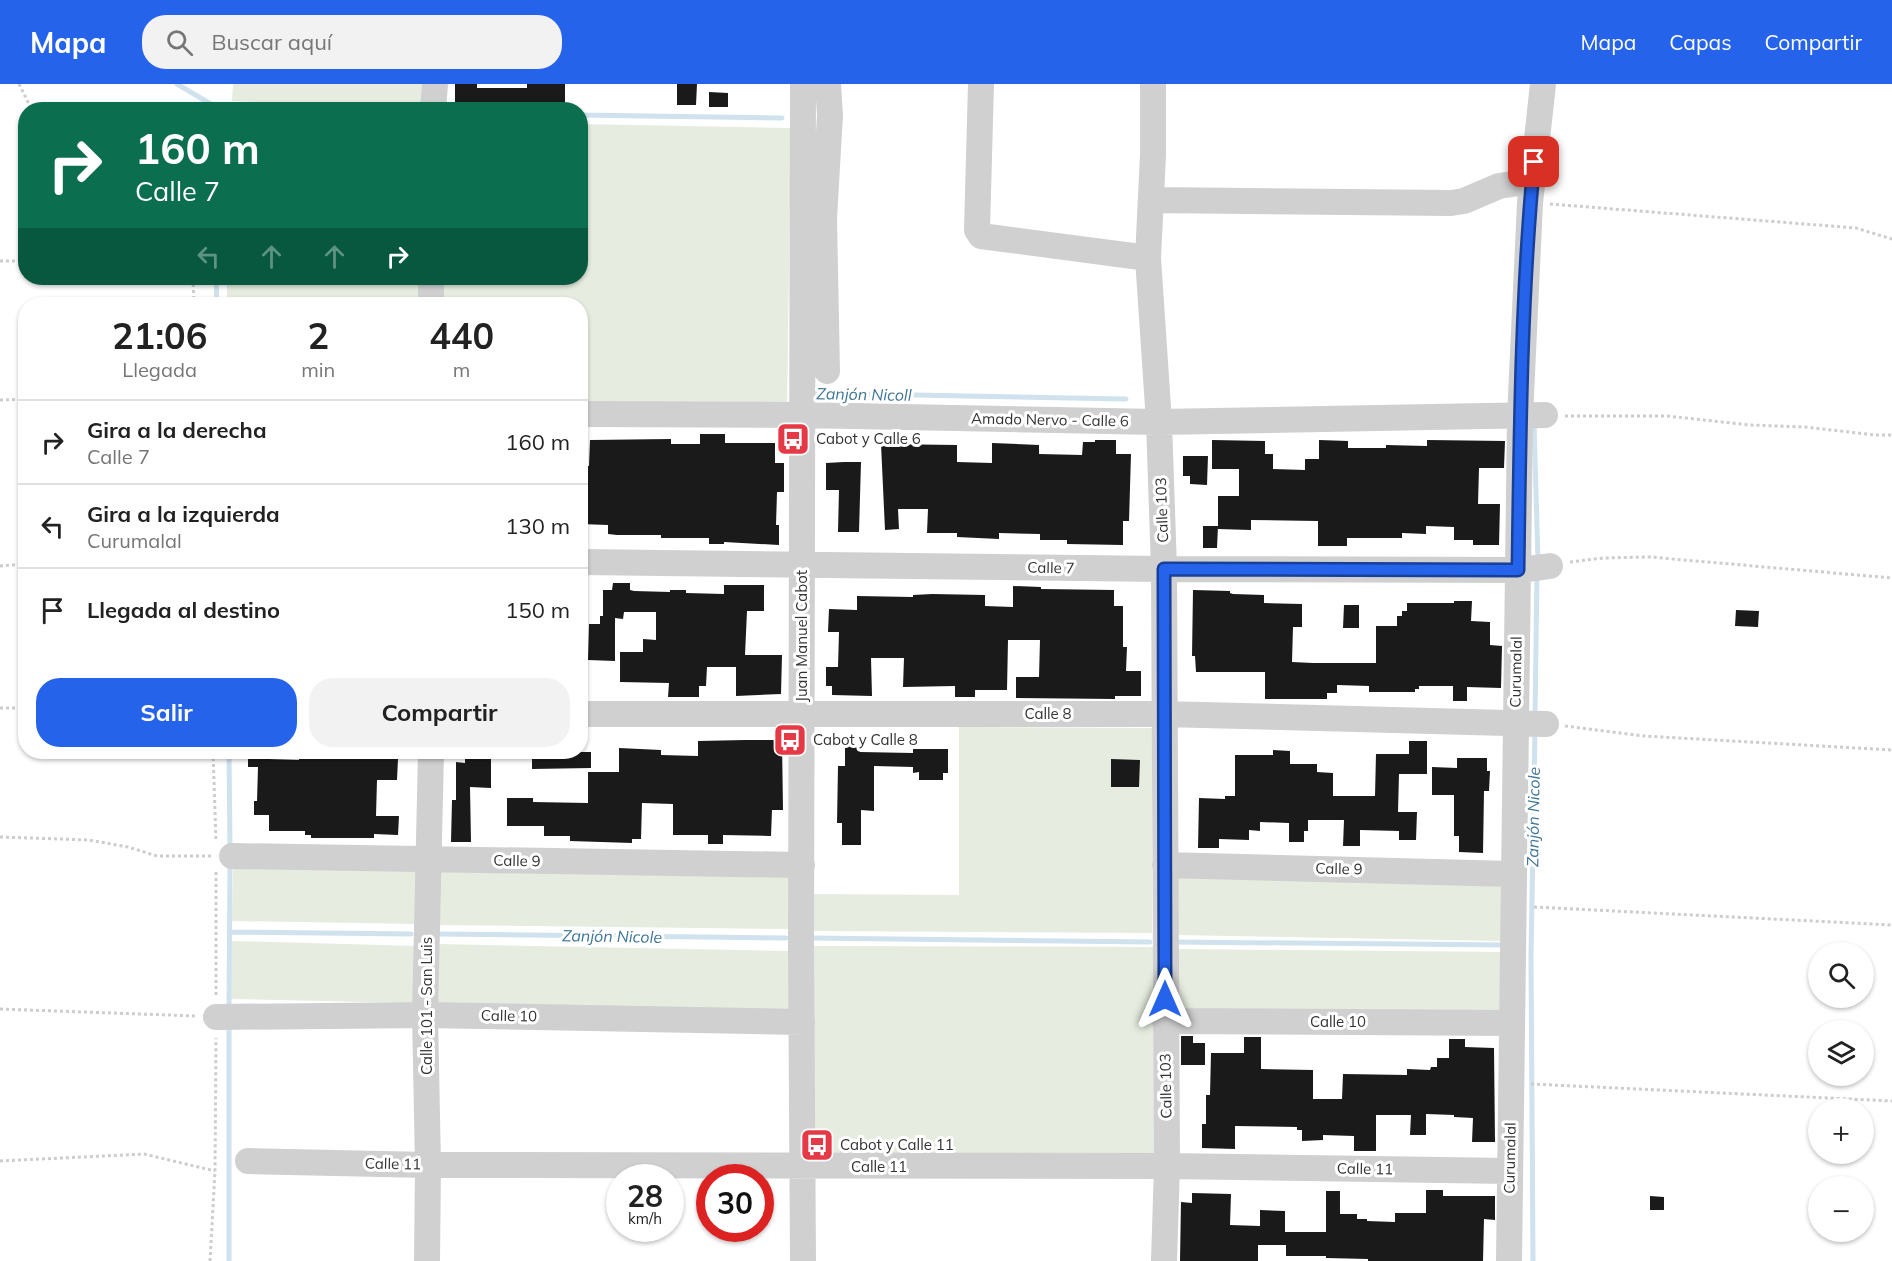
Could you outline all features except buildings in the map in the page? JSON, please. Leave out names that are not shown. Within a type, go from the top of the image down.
[{"type":"street","name":"Juan Manuel Cabot","points":[[803,84],[803,1261]]},
{"type":"street","points":[[827,371],[824,218],[830,116],[828,84]]},
{"type":"street","points":[[981,84],[977,230],[981,236],[1148,258]]},
{"type":"street","name":"Calle 103","points":[[1153,84],[1154,155],[1148,258],[1159,422],[1164,569],[1167,1166],[1164,1261]]},
{"type":"street","name":"Curumalal","points":[[1509,1261],[1515,723],[1520,570],[1520,417],[1531,192],[1543,84]]},
{"type":"street","points":[[1151,200],[1452,203],[1464,201],[1499,186],[1531,192]]},
{"type":"street","name":"Amado Nervo - Calle 6","points":[[588,414],[802,415],[1159,422],[1545,415]]},
{"type":"street","name":"Calle 7","points":[[588,562],[1164,569],[1520,570],[1550,566]]},
{"type":"street","name":"Calle 8","points":[[588,714],[1163,714],[1545,724]]},
{"type":"street","name":"Calle 101 - San Luis","points":[[427,1261],[425,1015],[431,759]]},
{"type":"street","name":"Calle 9","points":[[224,856],[802,865]]},
{"type":"street","name":"Calle 9","points":[[1165,865],[1513,874]]},
{"type":"street","name":"Calle 10","points":[[225,1017],[425,1015],[802,1022]]},
{"type":"street","name":"Calle 10","points":[[1165,1021],[1512,1023]]},
{"type":"street","name":"Calle 11","points":[[248,1161],[428,1165],[1167,1166],[1510,1171]]},
{"type":"path","points":[[19,84],[28,102]]},
{"type":"path","points":[[1531,192],[1856,228],[1892,239]]},
{"type":"path","points":[[0,261],[18,261]]},
{"type":"path","points":[[0,400],[18,399]]},
{"type":"path","points":[[1545,415],[1668,416],[1750,425],[1892,435]]},
{"type":"path","points":[[1550,566],[1603,558],[1650,557],[1892,578]]},
{"type":"path","points":[[0,566],[18,565]]},
{"type":"path","points":[[0,708],[18,708]]},
{"type":"path","points":[[1545,724],[1644,736],[1892,750]]},
{"type":"path","points":[[0,837],[89,840],[128,847],[157,856],[224,856]]},
{"type":"path","points":[[1544,908],[1892,925]]},
{"type":"path","points":[[0,1009],[225,1017]]},
{"type":"path","points":[[1545,1085],[1892,1101]]},
{"type":"path","points":[[0,1161],[144,1154],[215,1171]]},
{"type":"shaded area","points":[[233,84],[424,84],[423,102],[232,101]]},
{"type":"shaded area","points":[[588,124],[791,128],[787,410],[588,406],[588,297],[444,297],[444,285],[588,285]]},
{"type":"shaded area","points":[[227,285],[420,285],[420,297],[227,297]]},
{"type":"shaded area","points":[[959,727],[1152,728],[1152,933],[812,931],[812,894],[959,895]]},
{"type":"shaded area","points":[[233,867],[417,870],[416,924],[232,921]]},
{"type":"shaded area","points":[[438,870],[792,875],[792,929],[437,925]]},
{"type":"shaded area","points":[[1175,877],[1504,883],[1503,941],[1174,935]]},
{"type":"shaded area","points":[[232,941],[417,946],[416,1003],[231,999]]},
{"type":"shaded area","points":[[436,944],[791,951],[791,1011],[435,1005]]},
{"type":"shaded area","points":[[812,946],[1155,947],[1156,1157],[812,1156]]},
{"type":"shaded area","points":[[1175,949],[1502,952],[1502,1013],[1175,1010]]},
{"type":"waterway","name":"Zanjón Nicole","points":[[177,84],[207,102]]},
{"type":"waterway","name":"Zanjón Nicoll","points":[[588,115],[782,118]]},
{"type":"waterway","name":"Zanjón Nicole","points":[[216,285],[217,297]]},
{"type":"waterway","name":"Zanjón Nicoll","points":[[810,393],[1126,399]]},
{"type":"waterway","name":"Zanjón Nicole","points":[[1534,423],[1538,561]]},
{"type":"waterway","name":"Zanjón Nicole","points":[[1535,717],[1537,573]]},
{"type":"waterway","name":"Zanjón Nicole","points":[[1533,1261],[1531,956],[1535,729]]},
{"type":"waterway","name":"Zanjón Nicole","points":[[229,759],[230,848]]},
{"type":"waterway","name":"Zanjón Nicole","points":[[229,1010],[230,864]]},
{"type":"waterway","name":"Zanjón Nicole","points":[[229,932],[411,934]]},
{"type":"waterway","name":"Zanjón Nicole","points":[[438,934],[786,938]]},
{"type":"waterway","name":"Zanjón Nicole","points":[[812,938],[1150,942]]},
{"type":"waterway","name":"Zanjón Nicole","points":[[1175,942],[1506,945]]},
{"type":"waterway","name":"Zanjón Nicole","points":[[229,1023],[229,1261]]},
{"type":"place","name":"Cabot y Calle 6","points":[[793,439]]},
{"type":"place","name":"Cabot y Calle 8","points":[[790,740]]},
{"type":"place","name":"Cabot y Calle 11","points":[[817,1145]]},
{"type":"route","points":[[1165,999],[1164,569],[1518,570],[1520,417],[1534,162]]}]
